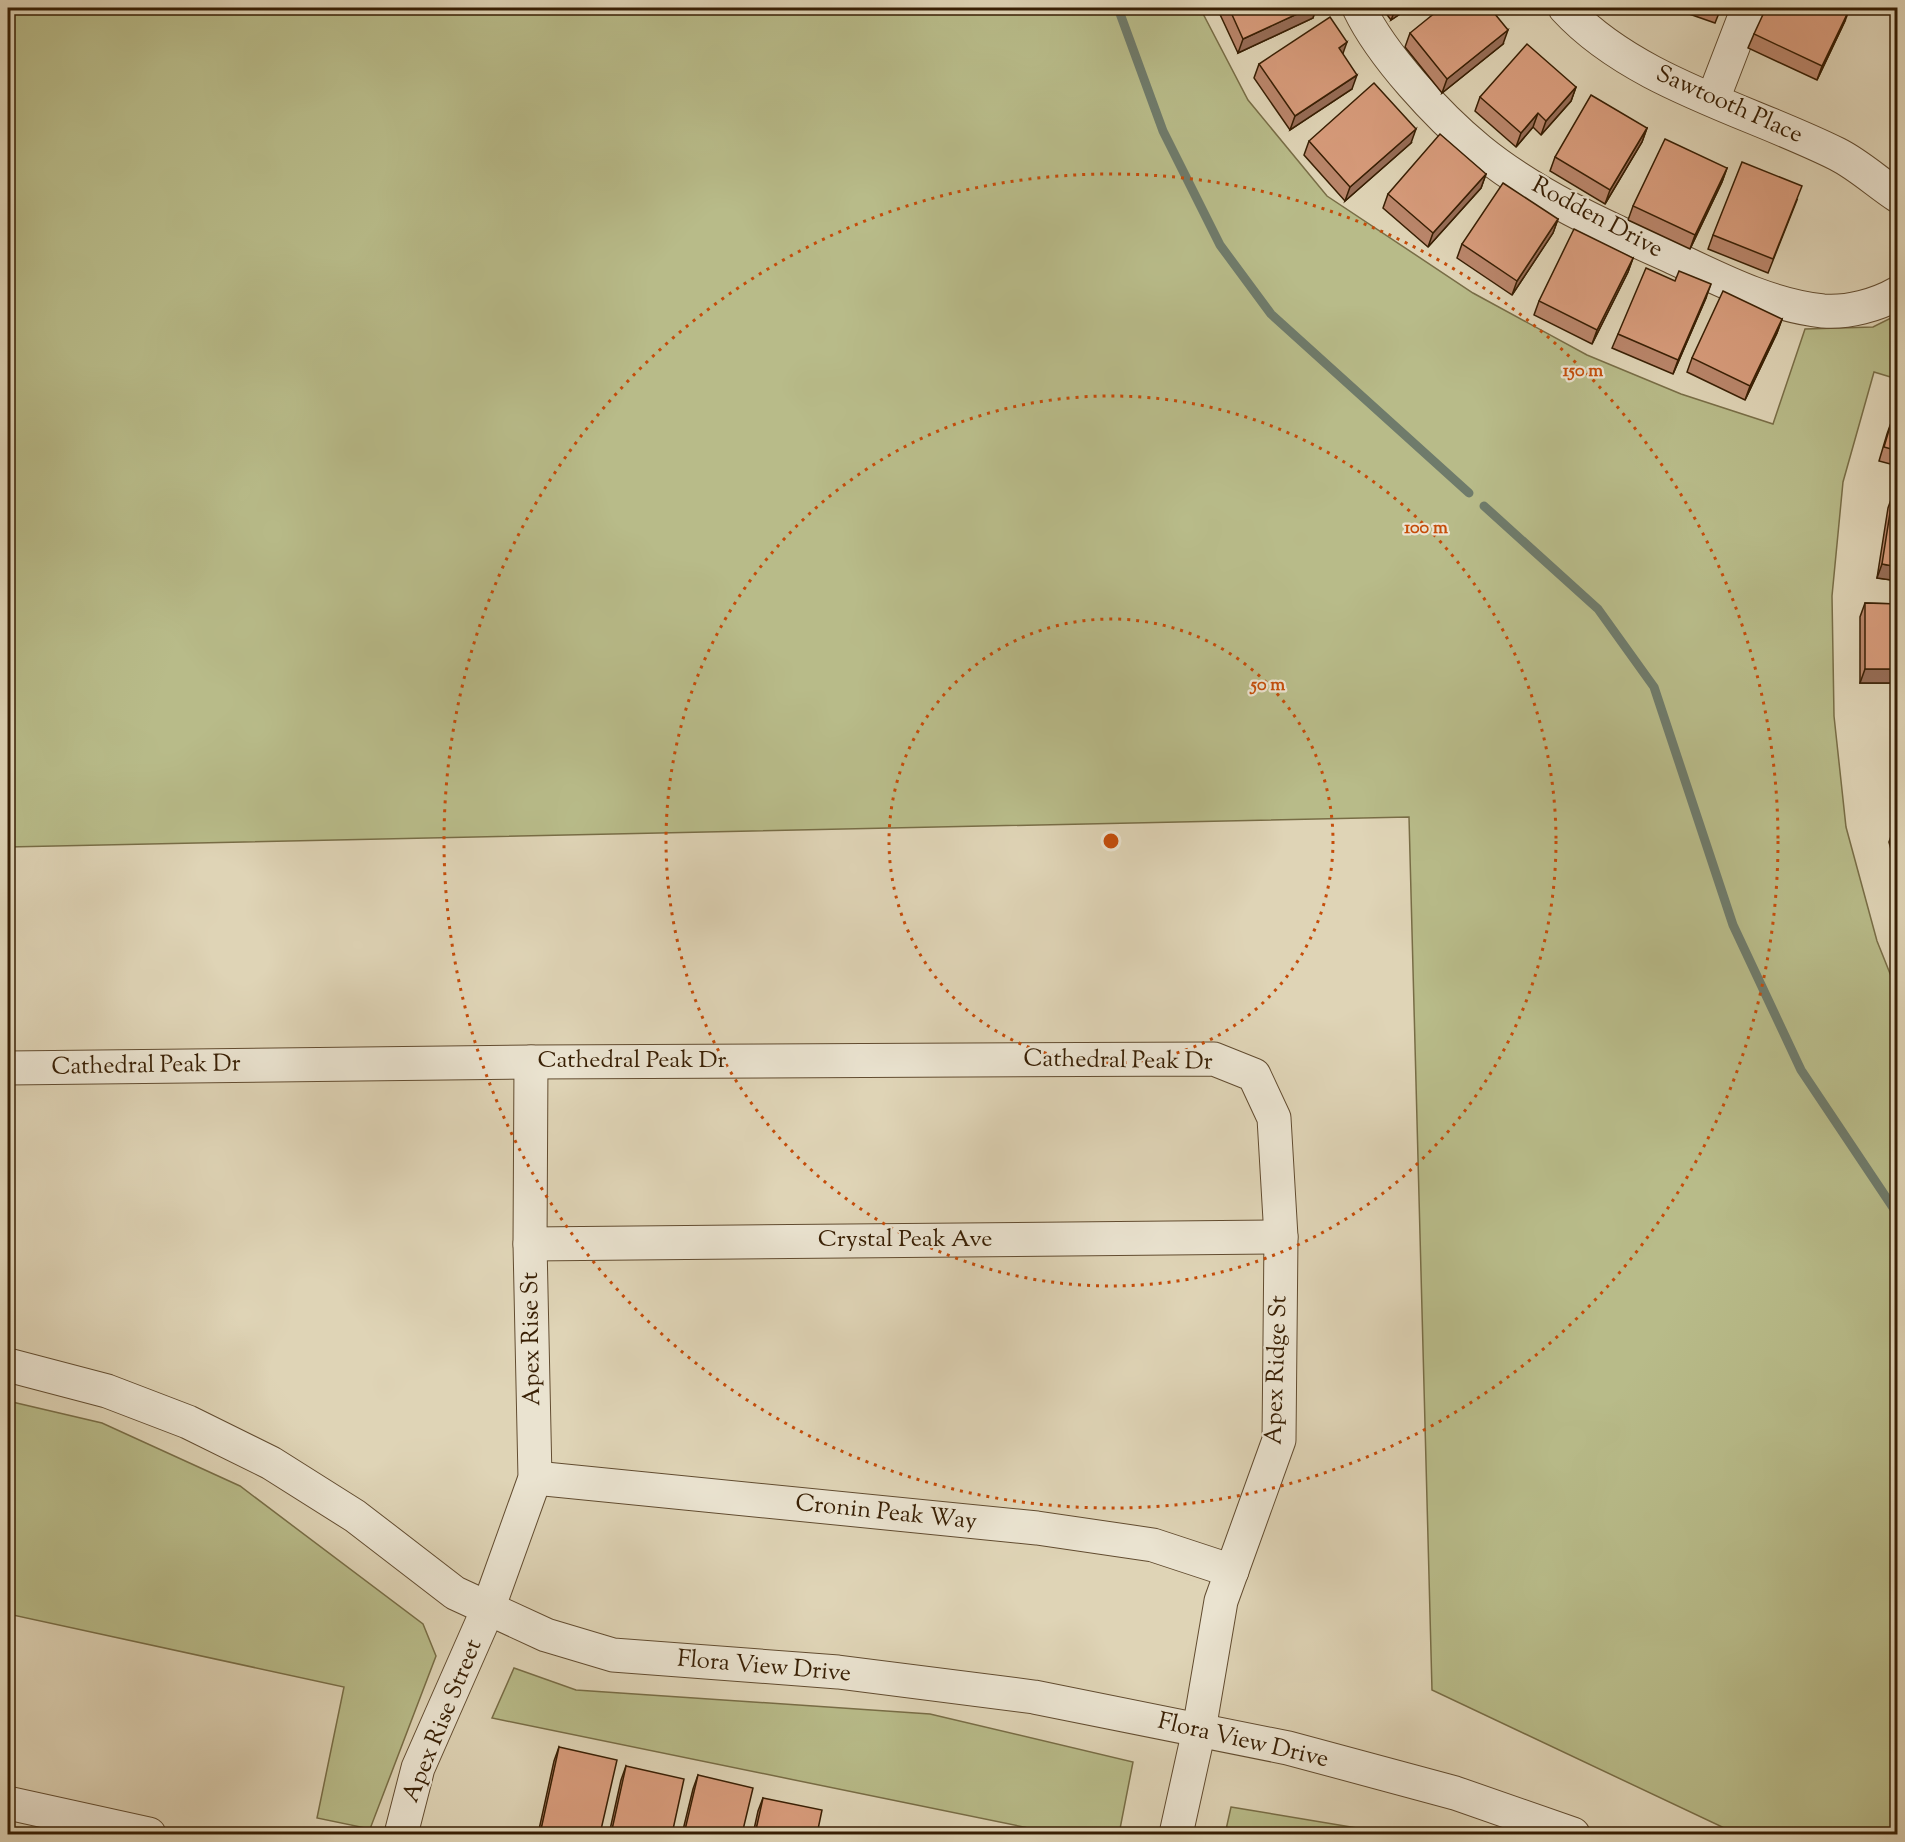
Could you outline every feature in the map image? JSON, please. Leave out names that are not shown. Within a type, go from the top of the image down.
[{"type":"street","name":"Rodden Drive","points":[[1359,8],[1411,85],[1479,150],[1558,202],[1700,270],[1780,304],[1826,311],[1879,304],[1898,293]]},
{"type":"street","name":"Sawtooth Place","points":[[1565,8],[1619,51],[1669,81],[1839,155],[1898,196]]},
{"type":"street","points":[[1713,99],[1748,8]]},
{"type":"street","name":"Cathedral Peak Dr","points":[[8,1068],[531,1062],[1214,1059],[1254,1075]]},
{"type":"street","name":"Apex Rise St","points":[[488,1609],[535,1478],[530,1244],[531,1062]]},
{"type":"street","name":"Apex Ridge St","points":[[1176,1834],[1199,1730],[1221,1601],[1250,1526],[1278,1440],[1281,1237],[1274,1118],[1254,1075]]},
{"type":"street","name":"Crystal Peak Ave","points":[[530,1244],[1281,1237]]},
{"type":"street","name":"Flora View Drive","points":[[8,1365],[107,1391],[188,1422],[272,1463],[355,1516],[455,1593],[546,1635],[613,1655],[838,1672],[1034,1696],[1288,1748],[1455,1793],[1573,1834]]},
{"type":"street","name":"Cronin Peak Way","points":[[535,1478],[1037,1528],[1153,1545],[1232,1570]]},
{"type":"street","name":"Apex Rise Street","points":[[401,1834],[418,1768],[488,1609]]},
{"type":"street","points":[[8,1803],[149,1834]]},
{"type":"green space","points":[[8,8],[1200,8],[1248,100],[1327,196],[1473,293],[1587,355],[1681,394],[1773,424],[1805,329],[1873,327],[1897,315],[1897,379],[1874,372],[1843,482],[1832,596],[1834,716],[1846,827],[1877,941],[1897,991],[1897,1834],[1737,1834],[1432,1690],[1409,817],[8,847]]},
{"type":"green space","points":[[8,1401],[102,1423],[240,1486],[423,1624],[436,1656],[370,1829],[317,1818],[344,1687],[8,1614]]},
{"type":"green space","points":[[514,1668],[576,1690],[930,1714],[1133,1762],[1119,1834],[1058,1834],[492,1718]]},
{"type":"green space","points":[[1231,1807],[1393,1834],[1225,1834]]},
{"type":"building","points":[[1229,8],[1310,8],[1243,39]]},
{"type":"building","points":[[1441,8],[1490,8],[1508,30],[1447,79],[1410,33]]},
{"type":"building","points":[[1766,8],[1850,8],[1822,66],[1754,34]]},
{"type":"building","points":[[1330,17],[1347,42],[1339,48],[1357,75],[1295,116],[1259,64]]},
{"type":"building","points":[[1527,44],[1576,87],[1546,121],[1538,113],[1521,133],[1480,97]]},
{"type":"building","points":[[1374,83],[1416,129],[1350,187],[1309,141]]},
{"type":"building","points":[[1591,95],[1647,128],[1610,190],[1555,157]]},
{"type":"building","points":[[1440,134],[1486,174],[1433,233],[1388,194]]},
{"type":"building","points":[[1665,139],[1727,168],[1695,235],[1633,206]]},
{"type":"building","points":[[1742,162],[1802,186],[1773,259],[1713,235]]},
{"type":"building","points":[[1503,183],[1558,219],[1517,281],[1462,244]]},
{"type":"building","points":[[1574,229],[1633,258],[1597,330],[1539,301]]},
{"type":"building","points":[[1646,268],[1675,281],[1679,271],[1711,284],[1678,360],[1618,334]]},
{"type":"building","points":[[1723,291],[1782,319],[1750,386],[1692,358]]},
{"type":"building","points":[[1892,420],[1898,422],[1898,451],[1884,447]]},
{"type":"building","points":[[1893,494],[1898,495],[1898,567],[1882,564]]},
{"type":"building","points":[[1865,603],[1898,604],[1898,669],[1865,669]]},
{"type":"building","points":[[1898,827],[1898,841],[1894,828]]},
{"type":"building","points":[[559,1747],[617,1760],[600,1834],[540,1834]]},
{"type":"building","points":[[626,1766],[684,1779],[672,1834],[611,1834]]},
{"type":"building","points":[[698,1775],[753,1788],[742,1834],[684,1834]]},
{"type":"building","points":[[763,1798],[822,1810],[817,1834],[755,1834]]},
{"type":"waterway","points":[[1118,8],[1163,131],[1220,245],[1271,314],[1469,493]]},
{"type":"waterway","points":[[1484,506],[1598,609],[1654,687],[1733,925],[1801,1070],[1898,1215]]}]
